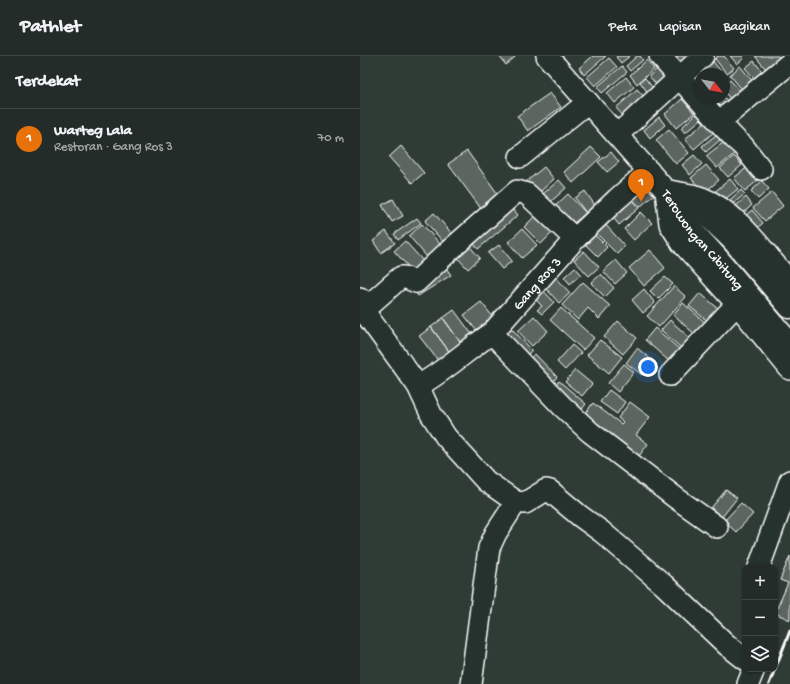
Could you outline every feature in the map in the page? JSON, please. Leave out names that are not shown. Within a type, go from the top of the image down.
[{"type":"main road","name":"Terowongan Cibitung","points":[[666,191],[708,216],[733,240],[790,307]]},
{"type":"main road","name":"Terowongan Cibitung","points":[[666,191],[692,232],[716,257],[790,344]]},
{"type":"street","points":[[547,56],[666,191],[670,224],[682,243],[737,304],[790,369]]},
{"type":"street","points":[[660,56],[743,146],[761,170]]},
{"type":"street","points":[[617,135],[703,56]]},
{"type":"street","points":[[720,122],[790,63]]},
{"type":"street","points":[[520,157],[588,102]]},
{"type":"street","name":"Gang Ros 3","points":[[418,386],[433,378],[492,333],[575,239],[649,171]]},
{"type":"street","points":[[575,239],[527,194],[517,191],[416,282],[404,277],[401,278],[361,307],[418,386],[431,414],[446,437],[486,481],[516,502],[525,503],[546,490],[550,491],[664,584],[726,645],[742,657]]},
{"type":"street","points":[[666,191],[701,197],[717,206],[730,216],[786,269]]},
{"type":"street","points":[[670,375],[737,304]]},
{"type":"street","points":[[492,333],[562,406],[590,432],[676,498],[717,527]]},
{"type":"street","points":[[760,564],[790,481]]},
{"type":"street","points":[[472,684],[489,548],[496,533],[516,502]]},
{"type":"street","points":[[748,684],[753,672]]},
{"type":"building","points":[[499,56],[516,56],[506,65]]},
{"type":"building","points":[[593,56],[606,56],[584,75],[579,68]]},
{"type":"building","points":[[630,56],[621,63],[616,57]]},
{"type":"building","points":[[637,56],[640,56],[643,60],[630,71],[626,66]]},
{"type":"building","points":[[675,56],[688,57],[677,67],[671,59]]},
{"type":"building","points":[[718,56],[724,56],[734,68],[730,71],[730,68],[722,68],[715,59]]},
{"type":"building","points":[[730,56],[742,56],[744,58],[737,64]]},
{"type":"building","points":[[755,56],[778,56],[783,61],[769,73]]},
{"type":"building","points":[[609,58],[617,67],[595,86],[587,77]]},
{"type":"building","points":[[647,60],[654,69],[637,84],[630,75]]},
{"type":"building","points":[[712,60],[718,68],[703,68]]},
{"type":"building","points":[[754,61],[765,75],[757,81],[745,68]]},
{"type":"building","points":[[622,66],[627,72],[602,93],[597,87]]},
{"type":"building","points":[[740,66],[754,83],[744,92],[730,75]]},
{"type":"building","points":[[658,68],[669,82],[660,89],[649,76]]},
{"type":"building","points":[[626,77],[634,87],[615,103],[607,93]]},
{"type":"building","points":[[645,78],[657,93],[651,97],[640,82]]},
{"type":"building","points":[[730,80],[744,95],[734,104],[730,99]]},
{"type":"building","points":[[637,89],[649,102],[628,121],[616,108]]},
{"type":"building","points":[[550,93],[561,107],[528,131],[517,116]]},
{"type":"building","points":[[682,99],[694,113],[676,128],[665,114]]},
{"type":"building","points":[[710,104],[730,104],[733,108],[721,118]]},
{"type":"building","points":[[696,114],[701,119],[685,133],[681,128]]},
{"type":"building","points":[[659,117],[665,125],[650,138],[644,130]]},
{"type":"building","points":[[705,122],[714,132],[694,149],[685,139]]},
{"type":"building","points":[[669,129],[689,153],[676,164],[656,140]]},
{"type":"building","points":[[716,135],[720,140],[706,152],[702,146]]},
{"type":"building","points":[[729,138],[739,150],[717,168],[706,156]]},
{"type":"building","points":[[401,146],[424,173],[412,183],[389,157]]},
{"type":"building","points":[[591,147],[601,157],[573,183],[564,172]]},
{"type":"building","points":[[467,151],[500,197],[482,210],[448,164]]},
{"type":"building","points":[[611,152],[619,162],[607,172],[598,162]]},
{"type":"building","points":[[694,155],[702,164],[690,175],[682,165]]},
{"type":"building","points":[[734,156],[742,165],[728,177],[720,168]]},
{"type":"building","points":[[706,165],[719,180],[704,193],[691,178]]},
{"type":"building","points":[[750,165],[761,178],[745,191],[734,178]]},
{"type":"building","points":[[544,167],[554,179],[532,199],[521,186]]},
{"type":"building","points":[[645,179],[657,192],[640,207],[628,194]]},
{"type":"building","points":[[730,179],[738,189],[720,203],[712,194]]},
{"type":"building","points":[[559,180],[566,188],[545,207],[538,198]]},
{"type":"building","points":[[762,181],[769,189],[758,199],[751,191]]},
{"type":"building","points":[[741,190],[745,194],[727,209],[724,205]]},
{"type":"building","points":[[585,191],[599,211],[590,218],[575,198]]},
{"type":"building","points":[[772,192],[783,206],[765,221],[753,208]]},
{"type":"building","points":[[568,194],[586,213],[574,223],[568,216],[562,222],[551,210]]},
{"type":"building","points":[[628,195],[639,208],[619,225],[608,211]]},
{"type":"building","points":[[746,197],[752,205],[738,218],[731,210]]},
{"type":"building","points":[[393,199],[403,216],[392,222],[382,205]]},
{"type":"building","points":[[508,203],[518,215],[478,249],[468,236]]},
{"type":"building","points":[[752,210],[763,223],[751,233],[740,220]]},
{"type":"building","points":[[641,212],[652,223],[634,240],[624,229]]},
{"type":"building","points":[[434,213],[454,236],[445,244],[425,221]]},
{"type":"building","points":[[536,215],[553,232],[541,244],[524,227]]},
{"type":"building","points":[[417,218],[421,223],[398,240],[394,234]]},
{"type":"building","points":[[604,223],[625,246],[617,254],[595,232]]},
{"type":"building","points":[[422,224],[441,245],[427,257],[409,236]]},
{"type":"building","points":[[522,229],[537,245],[522,258],[508,242]]},
{"type":"building","points":[[386,231],[395,243],[381,253],[373,241]]},
{"type":"building","points":[[593,233],[607,247],[598,257],[584,243]]},
{"type":"building","points":[[405,241],[424,262],[413,272],[394,251]]},
{"type":"building","points":[[465,241],[480,258],[468,269],[453,253]]},
{"type":"building","points":[[499,245],[512,261],[502,269],[488,253]]},
{"type":"building","points":[[650,250],[665,268],[644,286],[629,268]]},
{"type":"building","points":[[584,251],[599,267],[589,276],[574,260]]},
{"type":"building","points":[[616,260],[627,273],[615,284],[603,271]]},
{"type":"building","points":[[575,267],[581,274],[570,284],[564,277]]},
{"type":"building","points":[[446,268],[451,275],[418,296],[414,289]]},
{"type":"building","points":[[553,274],[570,293],[559,303],[542,284]]},
{"type":"building","points":[[601,274],[614,288],[605,297],[591,283]]},
{"type":"building","points":[[665,277],[673,284],[658,299],[650,291]]},
{"type":"building","points":[[583,282],[610,306],[599,319],[588,308],[578,320],[562,305]]},
{"type":"building","points":[[674,286],[686,297],[659,327],[647,316]]},
{"type":"building","points":[[540,287],[554,302],[542,314],[537,310],[542,306],[531,295]]},
{"type":"building","points":[[644,289],[655,303],[643,313],[632,300]]},
{"type":"building","points":[[700,293],[720,310],[710,323],[689,306]]},
{"type":"building","points":[[481,302],[493,317],[476,330],[464,315]]},
{"type":"building","points":[[683,303],[707,324],[697,336],[673,315]]},
{"type":"building","points":[[561,308],[594,338],[583,350],[550,320]]},
{"type":"building","points":[[454,310],[474,337],[463,346],[443,318]]},
{"type":"building","points":[[534,316],[548,331],[532,346],[518,331]]},
{"type":"building","points":[[443,318],[463,346],[451,354],[431,327]]},
{"type":"building","points":[[670,320],[691,339],[682,349],[661,330]]},
{"type":"building","points":[[618,321],[637,338],[623,354],[604,337]]},
{"type":"building","points":[[431,327],[451,354],[440,363],[419,336]]},
{"type":"building","points":[[511,328],[532,350],[520,362],[499,339]]},
{"type":"building","points":[[655,328],[680,350],[670,362],[645,340]]},
{"type":"building","points":[[600,340],[622,357],[609,373],[587,355]]},
{"type":"building","points":[[572,345],[581,353],[565,370],[557,362]]},
{"type":"building","points":[[637,348],[653,361],[642,375],[626,363]]},
{"type":"building","points":[[535,354],[557,377],[546,388],[523,365]]},
{"type":"building","points":[[624,364],[634,372],[618,392],[608,383]]},
{"type":"building","points":[[575,370],[592,384],[582,396],[565,382]]},
{"type":"building","points":[[559,381],[586,404],[577,415],[550,391]]},
{"type":"building","points":[[609,390],[625,402],[617,414],[600,402]]},
{"type":"building","points":[[630,402],[650,417],[636,435],[648,444],[636,460],[581,419],[593,403],[621,424],[623,422],[618,418]]},
{"type":"building","points":[[726,490],[737,498],[722,517],[711,508]]},
{"type":"building","points":[[741,503],[753,514],[736,532],[724,521]]},
{"type":"building","points":[[790,556],[790,620],[778,614],[778,606],[788,583],[780,580]]},
{"type":"railway","points":[[778,661],[790,631]]},
{"type":"railway","points":[[769,684],[774,672]]},
{"type":"place","name":"Warteg Lala","points":[[641,202]]}]
